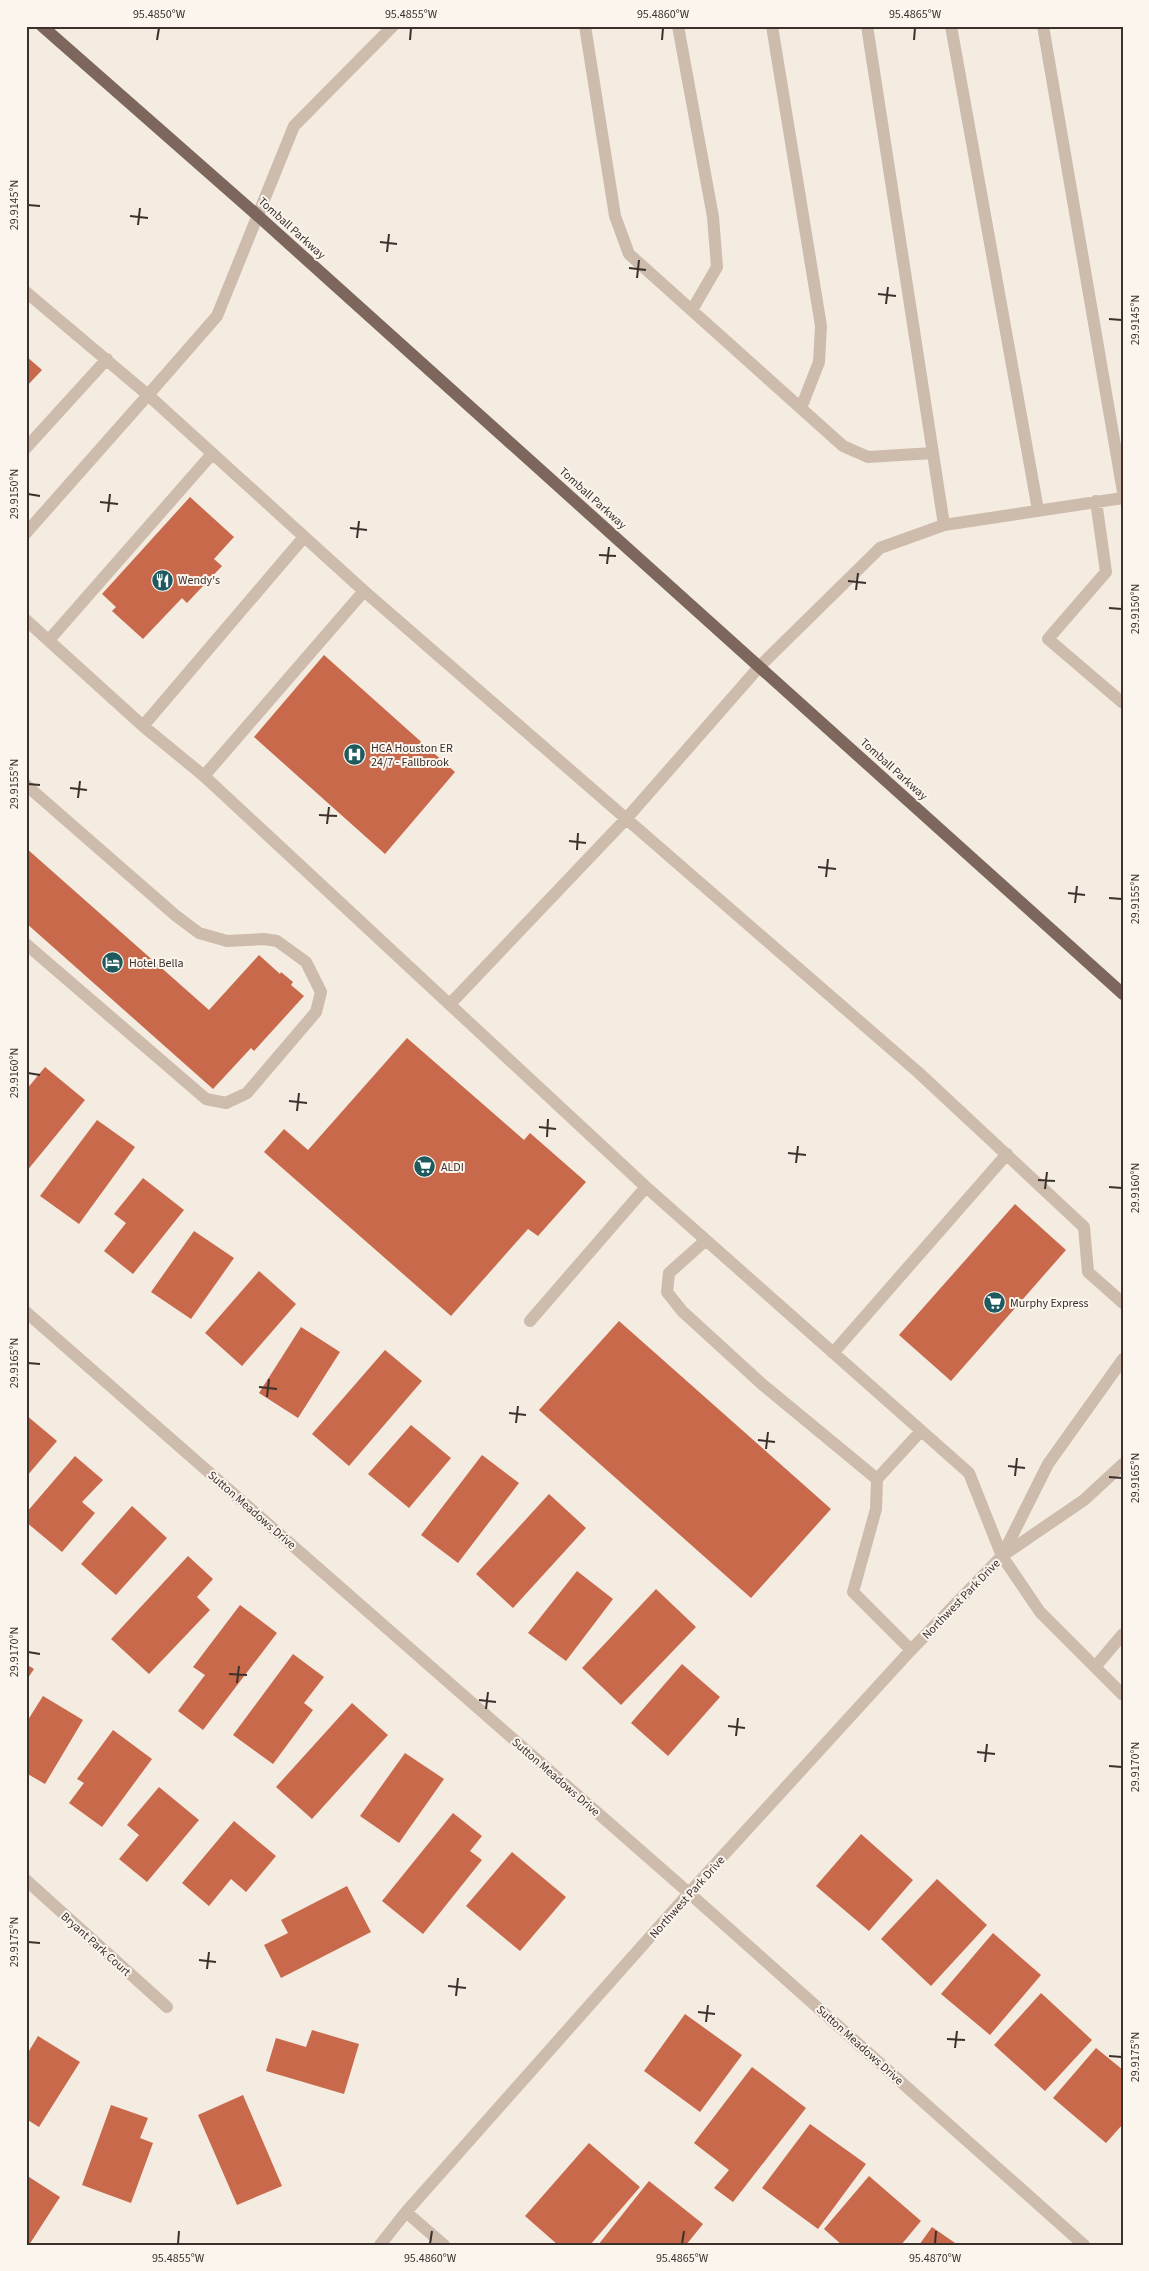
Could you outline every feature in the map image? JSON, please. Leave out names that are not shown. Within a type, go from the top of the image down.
[{"type":"main road","name":"Tomball Parkway","points":[[42,26],[257,215],[1123,994]]},
{"type":"street","points":[[26,533],[217,316],[294,126],[393,26]]},
{"type":"street","points":[[585,26],[615,216],[629,254],[843,446],[868,457],[933,453]]},
{"type":"street","points":[[678,26],[713,217],[717,267],[692,310]]},
{"type":"street","points":[[772,26],[821,326],[819,362],[801,408]]},
{"type":"street","points":[[867,26],[944,525]]},
{"type":"street","points":[[951,26],[1038,510]]},
{"type":"street","points":[[1043,26],[1123,492]]},
{"type":"street","points":[[26,292],[148,395],[304,538],[919,1073],[1007,1154],[1084,1227],[1088,1272],[1123,1303]]},
{"type":"street","points":[[26,448],[107,359]]},
{"type":"street","points":[[48,640],[212,454]]},
{"type":"street","points":[[450,1004],[626,818],[760,666],[880,548],[944,525],[1123,498]]},
{"type":"street","points":[[1096,502],[1106,572],[1048,639],[1123,703]]},
{"type":"street","points":[[143,726],[304,538]]},
{"type":"street","points":[[204,776],[364,591]]},
{"type":"street","points":[[26,620],[143,726],[204,776],[646,1187],[969,1473],[1002,1556],[1040,1612],[1123,1695]]},
{"type":"street","points":[[26,785],[199,933],[227,941],[264,939],[277,941],[306,962],[321,992],[316,1012],[260,1078],[247,1093],[226,1103],[206,1098],[26,944]]},
{"type":"street","points":[[833,1353],[1007,1154]]},
{"type":"street","points":[[530,1321],[646,1187]]},
{"type":"street","points":[[706,1240],[669,1274],[668,1292],[682,1311],[763,1385],[877,1479]]},
{"type":"street","name":"Sutton Meadows Drive","points":[[26,1312],[690,1893],[1084,2245]]},
{"type":"street","name":"Northwest Park Drive","points":[[1002,1556],[1048,1464],[1123,1359]]},
{"type":"street","points":[[911,1650],[853,1592],[876,1509],[877,1479],[921,1431]]},
{"type":"street","name":"Northwest Park Drive","points":[[380,2245],[406,2212],[690,1893],[911,1650],[1002,1556],[1084,1500],[1123,1464]]},
{"type":"street","points":[[1095,1667],[1123,1634]]},
{"type":"street","name":"Bryant Park Court","points":[[26,1880],[167,2007]]},
{"type":"street","points":[[406,2212],[444,2245]]},
{"type":"building","points":[[26,356],[42,370],[26,387]]},
{"type":"building","name":"Wendy's","points":[[190,497],[234,537],[214,559],[222,566],[187,603],[182,598],[143,639],[112,611],[116,607],[102,594]]},
{"type":"building","name":"HCA Houston ER 24/7 - Fallbrook","points":[[324,655],[455,772],[385,854],[254,737]]},
{"type":"building","name":"Hotel Bella","points":[[26,848],[209,1010],[259,955],[280,974],[281,972],[293,982],[291,985],[304,996],[254,1051],[251,1048],[213,1089],[26,923]]},
{"type":"building","name":"ALDI","points":[[407,1038],[524,1140],[530,1133],[586,1182],[538,1236],[528,1229],[451,1316],[264,1152],[284,1129],[308,1150]]},
{"type":"building","points":[[45,1067],[85,1100],[26,1172],[26,1090]]},
{"type":"building","points":[[97,1120],[135,1147],[79,1224],[40,1196]]},
{"type":"building","points":[[143,1178],[184,1210],[133,1274],[104,1251],[126,1223],[114,1214]]},
{"type":"building","name":"Murphy Express","points":[[1015,1204],[1066,1250],[951,1381],[899,1335]]},
{"type":"building","points":[[194,1231],[234,1258],[191,1319],[151,1292]]},
{"type":"building","points":[[259,1271],[296,1304],[242,1366],[205,1333]]},
{"type":"building","points":[[619,1321],[831,1509],[751,1598],[539,1410]]},
{"type":"building","points":[[301,1327],[340,1352],[298,1418],[259,1393]]},
{"type":"building","points":[[385,1350],[422,1381],[349,1466],[312,1434]]},
{"type":"building","points":[[26,1415],[57,1441],[26,1477]]},
{"type":"building","points":[[411,1425],[451,1458],[409,1508],[368,1474]]},
{"type":"building","points":[[482,1455],[519,1483],[458,1563],[421,1535]]},
{"type":"building","points":[[75,1456],[103,1480],[82,1502],[95,1513],[62,1552],[26,1522],[26,1513]]},
{"type":"building","points":[[549,1494],[586,1528],[513,1608],[476,1574]]},
{"type":"building","points":[[132,1506],[167,1538],[116,1595],[81,1564]]},
{"type":"building","points":[[188,1556],[213,1579],[197,1597],[210,1610],[149,1674],[111,1639]]},
{"type":"building","points":[[577,1571],[613,1599],[566,1661],[528,1633]]},
{"type":"building","points":[[656,1589],[696,1627],[621,1705],[582,1668]]},
{"type":"building","points":[[240,1605],[277,1633],[203,1730],[178,1711],[205,1675],[193,1667]]},
{"type":"building","points":[[293,1654],[324,1677],[304,1703],[313,1710],[273,1764],[233,1735]]},
{"type":"building","points":[[26,1664],[34,1669],[26,1681]]},
{"type":"building","points":[[682,1664],[720,1697],[668,1756],[631,1723]]},
{"type":"building","points":[[43,1696],[83,1720],[45,1784],[26,1773],[26,1723]]},
{"type":"building","points":[[352,1703],[388,1735],[312,1819],[276,1787]]},
{"type":"building","points":[[113,1730],[152,1759],[102,1827],[69,1803],[84,1783],[77,1779]]},
{"type":"building","points":[[405,1753],[444,1779],[399,1843],[360,1816]]},
{"type":"building","points":[[159,1787],[199,1820],[147,1882],[119,1859],[139,1835],[127,1825]]},
{"type":"building","points":[[453,1813],[482,1836],[470,1851],[482,1860],[423,1934],[382,1901]]},
{"type":"building","points":[[234,1821],[276,1856],[246,1892],[231,1879],[209,1906],[182,1883]]},
{"type":"building","points":[[861,1834],[913,1880],[869,1931],[816,1886]]},
{"type":"building","points":[[512,1852],[566,1897],[520,1951],[466,1906]]},
{"type":"building","points":[[937,1879],[987,1925],[931,1986],[881,1939]]},
{"type":"building","points":[[347,1886],[371,1932],[281,1978],[264,1945],[288,1933],[281,1920]]},
{"type":"building","points":[[993,1933],[1041,1975],[990,2035],[941,1994]]},
{"type":"building","points":[[1041,1993],[1092,2040],[1045,2091],[994,2045]]},
{"type":"building","points":[[685,2014],[742,2055],[700,2112],[644,2071]]},
{"type":"building","points":[[312,2030],[359,2044],[344,2094],[266,2071],[276,2038],[306,2047]]},
{"type":"building","points":[[38,2036],[80,2062],[39,2127],[26,2119],[26,2056]]},
{"type":"building","points":[[1096,2048],[1123,2070],[1123,2124],[1106,2143],[1053,2098]]},
{"type":"building","points":[[752,2067],[806,2108],[733,2202],[714,2188],[729,2170],[694,2143]]},
{"type":"building","points":[[243,2095],[282,2186],[237,2205],[198,2115]]},
{"type":"building","points":[[111,2105],[148,2118],[140,2138],[153,2143],[131,2203],[82,2185]]},
{"type":"building","points":[[810,2124],[866,2164],[818,2229],[762,2188]]},
{"type":"building","points":[[589,2143],[640,2187],[590,2245],[558,2245],[525,2216]]},
{"type":"building","points":[[26,2175],[60,2197],[29,2245],[26,2245]]},
{"type":"building","points":[[869,2176],[921,2221],[901,2245],[842,2245],[824,2229]]},
{"type":"building","points":[[649,2181],[703,2224],[686,2245],[598,2245]]},
{"type":"building","points":[[932,2227],[958,2245],[919,2245]]},
{"type":"place","name":"Wendy's","points":[[162,580]]},
{"type":"place","name":"HCA Houston ER 24/7 - Fallbrook","points":[[355,755]]},
{"type":"place","name":"Hotel Bella","points":[[113,963]]},
{"type":"place","name":"ALDI","points":[[425,1167]]},
{"type":"place","name":"Murphy Express","points":[[994,1303]]}]
